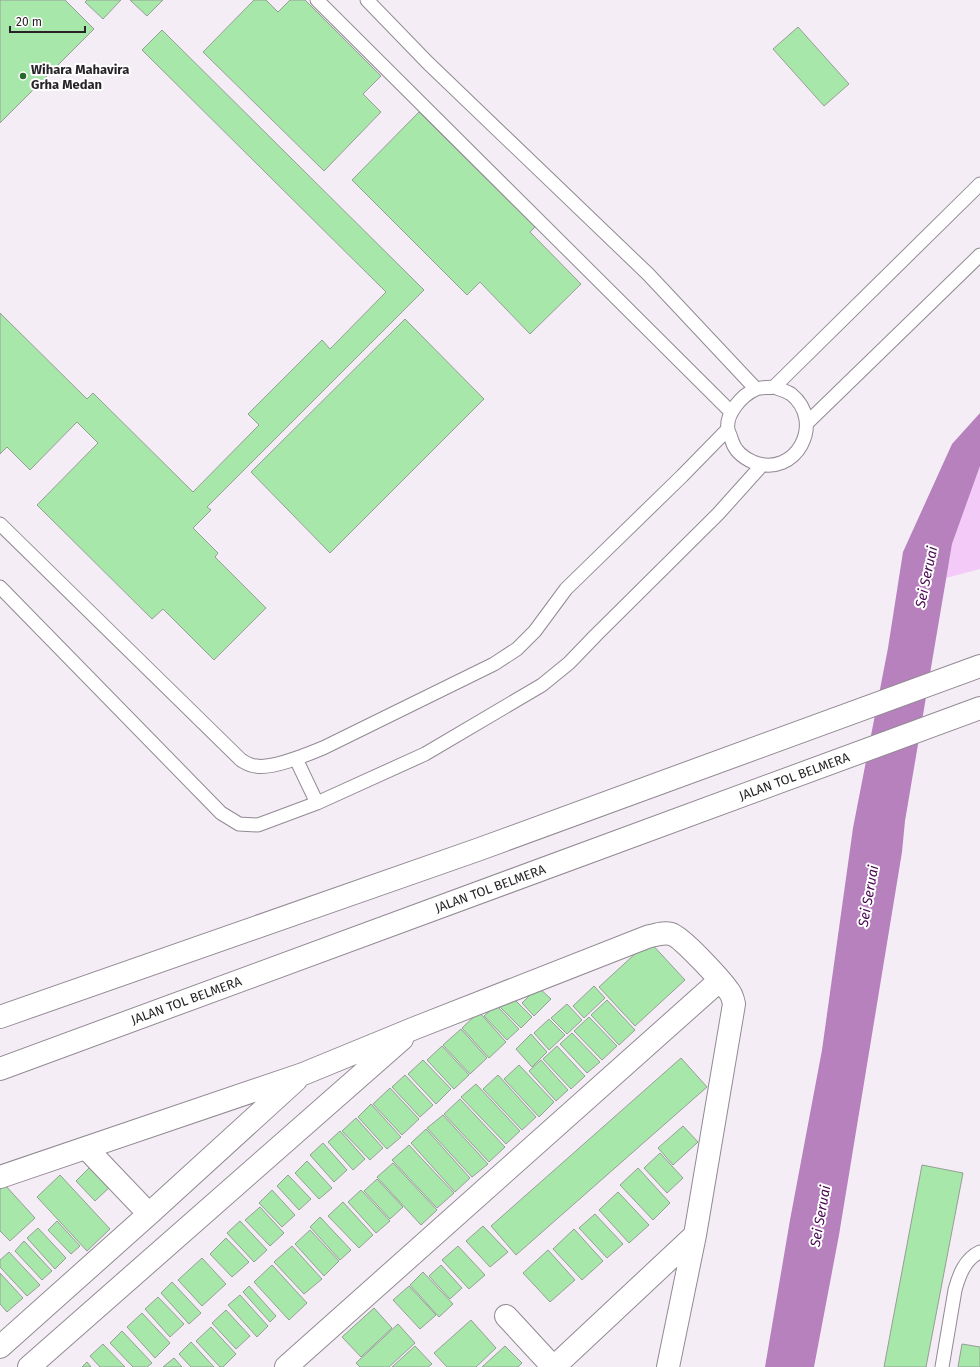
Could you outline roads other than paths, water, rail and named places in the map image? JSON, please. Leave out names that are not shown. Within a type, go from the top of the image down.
[{"type":"main road","points":[[0,1017],[477,850],[970,669]]},
{"type":"main road","name":"JALAN TOL BELMERA","points":[[0,1069],[971,711]]},
{"type":"main road","points":[[0,1177],[303,1074],[415,1028],[647,937],[664,933],[672,934],[682,940],[729,990],[734,1004],[695,1235],[668,1367]]},
{"type":"main road","points":[[297,1364],[720,980]]},
{"type":"main road","points":[[29,1367],[415,1028]]},
{"type":"main road","points":[[0,1347],[303,1074]]},
{"type":"main road","points":[[86,1148],[149,1214]]},
{"type":"main road","points":[[506,1316],[553,1367],[695,1235]]},
{"type":"lane","points":[[317,0],[731,412]]},
{"type":"lane","points":[[368,0],[428,63],[648,274],[756,389]]},
{"type":"lane","points":[[774,387],[980,184]]},
{"type":"lane","points":[[807,423],[980,255]]},
{"type":"lane","points":[[774,387],[790,394],[802,407],[807,423],[804,441],[794,455],[779,464],[762,465],[746,459],[734,446],[728,428],[731,412],[742,399],[756,389],[774,387]]},
{"type":"lane","points":[[0,524],[241,760],[255,766],[262,766],[296,759],[323,748],[494,664],[516,649],[535,631],[566,589],[682,476],[728,428]]},
{"type":"lane","points":[[0,587],[221,813],[238,824],[258,825],[317,803],[425,754],[542,685],[569,663],[718,514],[762,465]]},
{"type":"lane","points":[[296,759],[317,803]]},
{"type":"lane","points":[[942,1367],[958,1279],[969,1260],[980,1252]]},
{"type":"water","name":"Sei Seruai","points":[[980,413],[980,466],[952,544],[905,821],[902,852],[839,1235],[814,1367],[765,1367],[790,1220],[822,1050],[853,828],[888,648],[903,552],[952,444]]},
{"type":"place","name":"Wihara Mahavira Grha Medan","points":[[23,76]]}]
